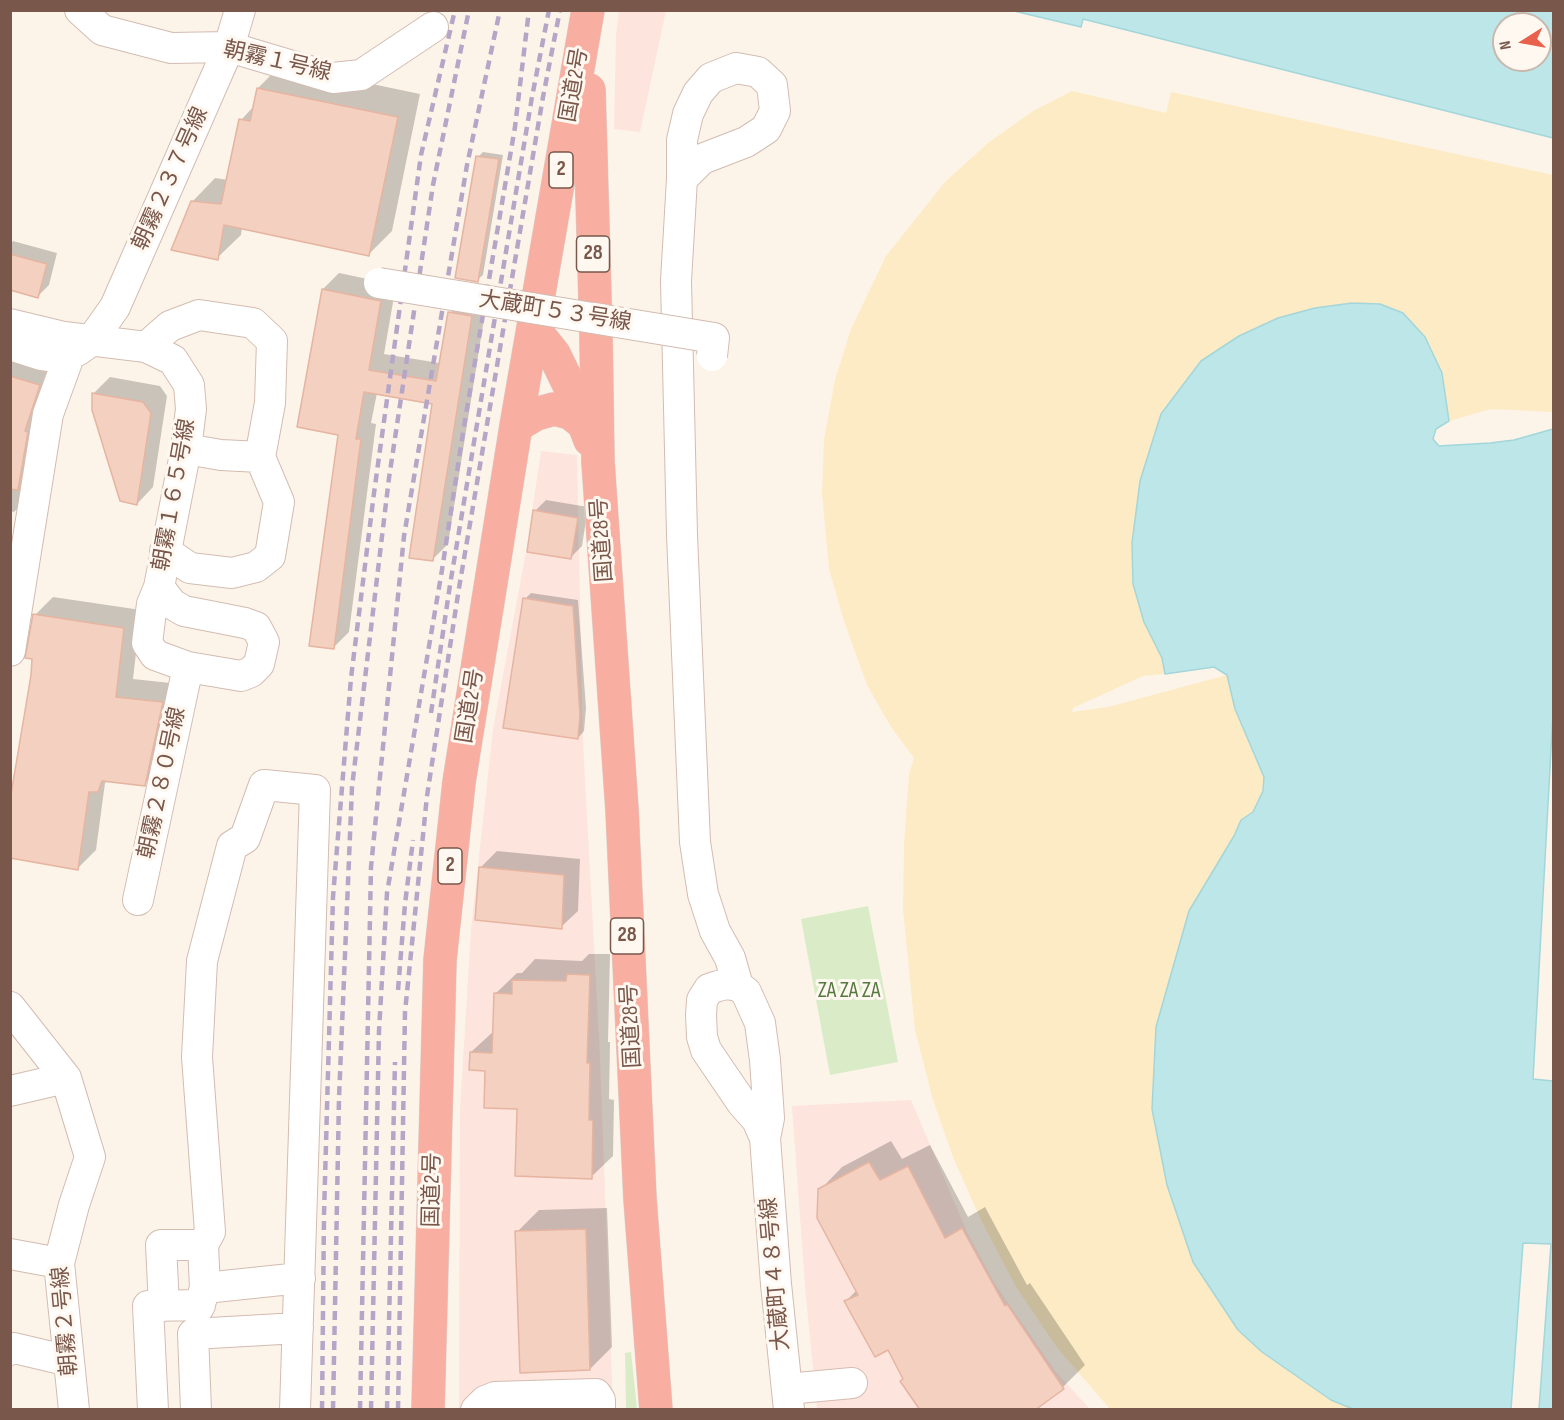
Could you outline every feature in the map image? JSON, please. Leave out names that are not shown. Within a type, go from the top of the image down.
[{"type":"highway","name":"国道2号","points":[[428,1410],[440,960],[459,782],[516,426],[588,10]]},
{"type":"highway","name":"国道28号","points":[[582,47],[590,96],[598,462],[622,810],[640,1198],[656,1410]]},
{"type":"highway","name":"国道28号","points":[[534,329],[554,354],[569,385],[598,462]]},
{"type":"highway","points":[[516,426],[536,414],[554,409],[570,413],[584,424]]},
{"type":"street","name":"朝霧１号線","points":[[80,10],[102,30],[171,48],[229,47],[333,78],[361,75],[433,27]]},
{"type":"street","name":"朝霧２３７号線","points":[[10,651],[48,414],[79,350],[115,307],[229,47],[240,10]]},
{"type":"street","points":[[682,179],[676,280],[682,535],[695,842],[703,894],[716,931],[730,958],[738,986]]},
{"type":"street","name":"大蔵町５３号線","points":[[379,283],[714,338],[712,356]]},
{"type":"street","points":[[146,347],[170,326],[199,315],[253,323],[272,341],[270,403],[260,457],[279,502],[270,556],[256,567],[232,573],[190,568],[165,551]]},
{"type":"street","name":"朝霧１６５号線","points":[[10,324],[64,337],[79,350]]},
{"type":"street","name":"朝霧１６５号線","points":[[10,345],[41,354],[146,347],[173,360],[189,385],[191,409],[186,448],[159,587],[152,604],[147,643],[154,655],[188,667],[241,676],[251,672],[259,664],[264,642],[256,627],[184,611],[172,604],[159,587]]},
{"type":"street","points":[[186,448],[221,455],[260,457]]},
{"type":"street","name":"朝霧２８０号線","points":[[138,900],[188,667]]},
{"type":"street","points":[[196,1410],[193,1334],[202,1297],[203,1245],[210,1232],[196,1057],[202,961],[232,846],[245,838],[264,785],[315,790],[295,1410]]},
{"type":"street","name":"大蔵町４８号線","points":[[765,1138],[757,1120],[742,1103],[706,1050],[702,1037],[701,1015],[702,1000],[709,989],[727,984],[738,986],[752,1001],[760,1023],[765,1060],[768,1118],[765,1138],[776,1284],[788,1399]]},
{"type":"street","name":"朝霧２号線","points":[[10,1007],[66,1078],[90,1157],[74,1205],[59,1263],[74,1410]]},
{"type":"street","points":[[10,1091],[66,1078]]},
{"type":"street","points":[[164,1306],[161,1245],[203,1245]]},
{"type":"street","points":[[10,1254],[59,1263]]},
{"type":"street","points":[[153,1410],[148,1306],[164,1306],[300,1278]]},
{"type":"street","points":[[193,1334],[298,1328]]},
{"type":"street","points":[[10,1350],[14,1348],[69,1361]]},
{"type":"street","points":[[788,1399],[852,1383]]},
{"type":"street","points":[[476,1410],[485,1401],[495,1397],[596,1394],[600,1400],[600,1410]]},
{"type":"shaded area","points":[[619,11],[666,11],[640,132],[614,129],[616,36]]},
{"type":"shaded area","points":[[541,451],[577,455],[583,741],[600,1056],[613,1409],[459,1410],[460,1109],[471,930],[493,729],[526,552]]},
{"type":"shaded area","points":[[911,1100],[967,1232],[995,1284],[1056,1372],[1090,1409],[817,1409],[805,1287],[792,1106]]},
{"type":"green space","name":"ZA ZA ZA","points":[[868,906],[898,1062],[830,1075],[801,919]]},
{"type":"green space","points":[[631,1352],[637,1409],[626,1409],[625,1353]]},
{"type":"sand","points":[[1072,91],[1166,113],[1171,92],[1553,175],[1553,412],[1491,409],[1449,421],[1442,373],[1201,361],[1161,414],[1140,481],[1144,622],[1162,658],[1165,674],[1143,676],[1073,708],[1072,712],[1108,707],[1227,675],[1235,709],[1264,777],[1263,791],[1253,812],[1241,820],[1234,836],[1152,1109],[1167,1185],[1193,1262],[1238,1330],[1262,1352],[1331,1400],[1353,1409],[1110,1409],[1058,1349],[1016,1287],[980,1218],[953,1157],[933,1100],[915,1030],[903,909],[904,844],[909,774],[914,758],[891,727],[867,685],[844,621],[829,569],[822,493],[824,439],[835,380],[851,329],[886,256],[945,182],[988,143],[1033,111]]},
{"type":"water","points":[[1014,11],[1553,11],[1553,138],[1083,19],[1081,27]]},
{"type":"water","points":[[1352,303],[1380,304],[1403,313],[1425,337],[1442,373],[1449,421],[1436,429],[1433,439],[1439,446],[1514,440],[1553,429],[1553,713],[1533,1079],[1553,1081],[1553,1409],[1539,1409],[1551,1244],[1523,1243],[1511,1409],[1353,1409],[1331,1400],[1262,1352],[1238,1330],[1193,1262],[1167,1185],[1152,1109],[1156,1027],[1189,911],[1234,836],[1241,820],[1253,812],[1263,791],[1264,777],[1235,709],[1227,675],[1214,667],[1165,674],[1162,658],[1144,622],[1133,584],[1132,543],[1140,481],[1161,414],[1201,361],[1239,336],[1278,318],[1315,308]]},
{"type":"building","points":[[257,88],[398,117],[369,256],[224,225],[218,260],[171,250],[191,201],[221,204],[239,119],[250,121]]},
{"type":"building","points":[[476,156],[499,159],[478,282],[455,278]]},
{"type":"building","points":[[10,254],[47,264],[38,298],[10,290]]},
{"type":"building","points":[[322,289],[381,301],[369,370],[436,381],[448,312],[472,316],[433,561],[409,558],[432,404],[364,392],[356,439],[361,439],[334,649],[309,646],[338,435],[297,427]]},
{"type":"building","points":[[10,376],[40,385],[25,431],[28,432],[18,490],[10,489]]},
{"type":"building","points":[[92,393],[143,402],[151,413],[137,505],[120,501],[92,410]]},
{"type":"building","points":[[533,510],[578,518],[571,559],[527,552]]},
{"type":"building","points":[[523,598],[573,606],[580,715],[578,739],[503,728]]},
{"type":"building","points":[[33,614],[124,628],[116,697],[163,702],[145,786],[102,781],[98,792],[89,792],[78,870],[10,858],[10,800],[31,675],[32,659],[25,658]]},
{"type":"building","points":[[479,867],[564,875],[562,929],[475,920]]},
{"type":"building","points":[[567,974],[590,975],[587,1063],[590,1063],[589,1120],[593,1120],[592,1179],[515,1176],[517,1109],[484,1108],[485,1071],[469,1070],[470,1052],[492,1053],[494,993],[512,994],[512,980],[566,981]]},
{"type":"building","points":[[869,1162],[880,1180],[908,1166],[945,1238],[962,1228],[1005,1306],[1007,1304],[1064,1389],[1035,1410],[920,1410],[900,1381],[903,1379],[888,1350],[875,1357],[844,1301],[858,1295],[817,1218],[818,1189]]},
{"type":"building","points":[[586,1229],[590,1370],[520,1373],[515,1231]]},
{"type":"railway","points":[[322,1410],[324,1215],[333,897],[351,678],[421,155],[455,10]]},
{"type":"railway","points":[[333,1410],[339,1098],[352,787],[389,478],[433,185],[469,10]]},
{"type":"railway","points":[[360,1410],[371,867],[404,536],[467,165],[500,10]]},
{"type":"railway","points":[[371,1410],[379,1031],[387,893],[515,127],[529,10]]},
{"type":"railway","points":[[431,713],[450,585],[532,97],[549,10]]},
{"type":"railway","points":[[398,1410],[405,1012],[427,796],[459,588],[560,10]]},
{"type":"railway","points":[[398,990],[413,840]]},
{"type":"railway","points":[[387,1410],[395,1062]]}]
